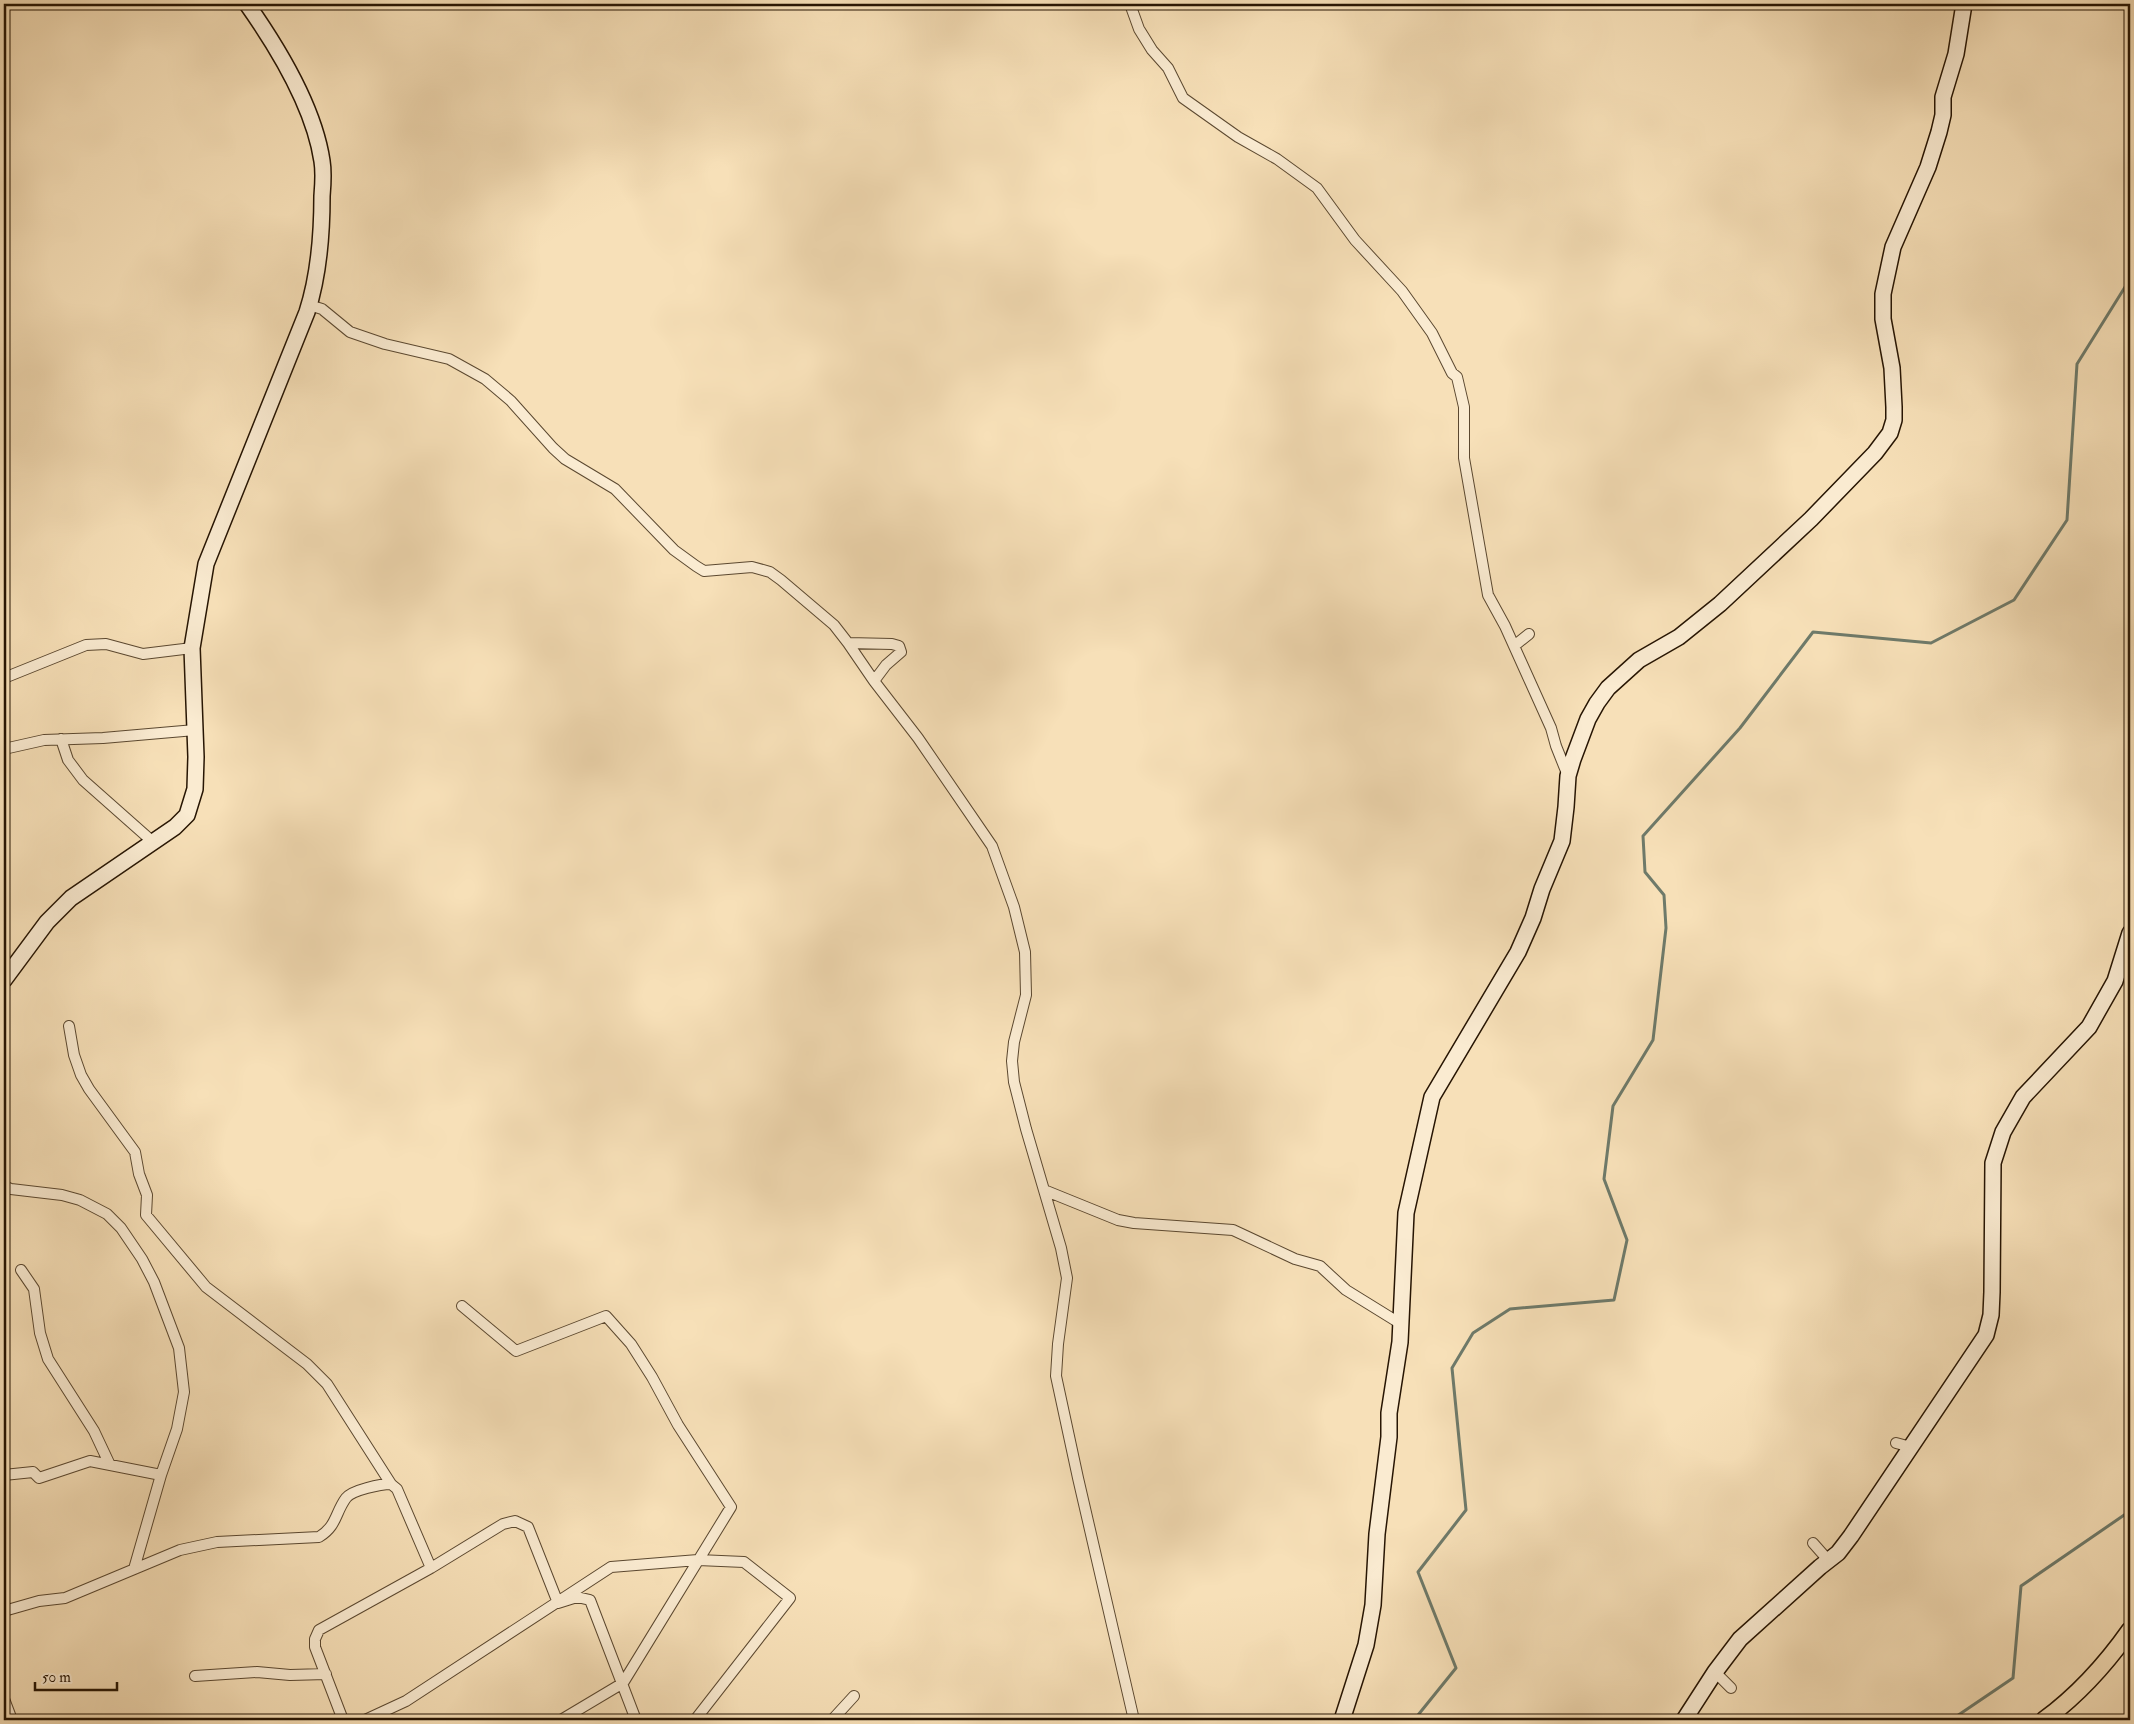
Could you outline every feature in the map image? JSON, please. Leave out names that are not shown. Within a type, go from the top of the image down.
[{"type":"main road","points":[[4,980],[58,909],[180,823],[190,808],[195,790],[192,648],[206,564],[210,550],[246,468],[309,304],[317,273],[320,239],[322,161],[312,125],[276,45],[247,4]]},
{"type":"main road","points":[[1342,1720],[1366,1646],[1372,1607],[1377,1534],[1389,1437],[1388,1414],[1397,1370],[1401,1324],[1406,1214],[1432,1097],[1518,952],[1533,918],[1542,889],[1562,841],[1568,776],[1588,718],[1608,688],[1640,660],[1678,637],[1720,604],[1811,519],[1875,453],[1890,433],[1894,420],[1894,407],[1892,368],[1883,320],[1883,294],[1893,247],[1928,167],[1943,115],[1943,97],[1956,54],[1964,4]]},
{"type":"main road","points":[[1684,1720],[1715,1672],[1740,1639],[1838,1553],[1986,1335],[1991,1315],[1992,1292],[1993,1163],[2003,1132],[2022,1097],[2089,1027],[2115,981],[2130,933]]},
{"type":"main road","points":[[2044,1720],[2068,1702],[2116,1649],[2130,1630]]},
{"type":"street","points":[[1130,4],[1139,29],[1152,50],[1168,68],[1183,98],[1238,137],[1277,159],[1317,188],[1356,240],[1432,333],[1452,373],[1456,377],[1464,407],[1464,458],[1488,595],[1514,646],[1551,728],[1568,776]]},
{"type":"street","points":[[309,304],[322,309],[350,332],[385,344],[449,358],[477,374],[512,401],[553,448],[579,468],[614,489],[674,550],[696,566],[704,570],[752,567],[770,572],[814,607],[848,643],[874,681],[918,738],[992,846],[1014,906],[1025,952],[1026,995],[1014,1044],[1014,1082],[1061,1248],[1067,1278],[1058,1344],[1056,1376],[1134,1720]]},
{"type":"street","points":[[1514,646],[1529,634]]},
{"type":"street","points":[[848,643],[892,644],[898,646],[901,652],[886,665],[874,681]]},
{"type":"street","points":[[4,678],[86,644],[106,644],[144,654],[192,648]]},
{"type":"street","points":[[4,749],[44,740],[103,738],[195,730]]},
{"type":"street","points":[[61,739],[68,760],[83,780],[153,842]]},
{"type":"street","points":[[70,1026],[74,1055],[81,1075],[134,1152],[139,1174],[147,1195],[146,1215],[206,1287],[307,1364],[327,1384],[391,1484],[397,1489],[431,1568]]},
{"type":"street","points":[[4,1186],[11,1189],[62,1195],[80,1200],[107,1214],[121,1228],[142,1259],[154,1282],[179,1348],[184,1392],[177,1429],[161,1475],[134,1568]]},
{"type":"street","points":[[1044,1190],[1118,1220],[1134,1223],[1233,1230],[1295,1259],[1320,1266],[1346,1290],[1401,1324]]},
{"type":"street","points":[[21,1270],[34,1289],[40,1333],[48,1359],[94,1431],[110,1466]]},
{"type":"street","points":[[462,1306],[516,1351],[606,1316],[632,1344],[678,1425],[731,1507],[623,1683],[561,1720]]},
{"type":"street","points":[[1896,1443],[1911,1447]]},
{"type":"street","points":[[4,1475],[33,1472],[39,1478],[90,1461],[161,1475]]},
{"type":"street","points":[[4,1611],[39,1601],[65,1598],[180,1550],[217,1542],[319,1537],[328,1532],[340,1514],[345,1499],[350,1494],[384,1484],[391,1484]]},
{"type":"street","points":[[343,1720],[316,1647],[315,1639],[319,1630],[431,1568],[503,1524],[515,1521],[528,1527],[558,1603]]},
{"type":"street","points":[[1813,1543],[1828,1560]]},
{"type":"street","points":[[365,1720],[406,1701],[611,1567],[698,1560],[744,1562],[790,1598],[695,1720]]},
{"type":"street","points":[[558,1603],[577,1597],[590,1600],[636,1720]]},
{"type":"street","points":[[195,1676],[257,1672],[290,1675],[326,1674]]},
{"type":"street","points":[[1715,1672],[1731,1688]]},
{"type":"street","points":[[832,1720],[854,1696]]},
{"type":"street","points":[[4,1700],[12,1720]]},
{"type":"waterway","points":[[1414,1720],[1456,1668],[1418,1572],[1466,1510],[1452,1368],[1473,1333],[1510,1309],[1614,1300],[1627,1240],[1604,1179],[1613,1106],[1653,1040],[1666,928],[1664,895],[1645,872],[1643,836],[1740,728],[1813,632],[1931,643],[2014,600],[2067,520],[2077,364],[2130,279]]},
{"type":"waterway","points":[[1951,1720],[2013,1678],[2021,1586],[2130,1511]]}]
